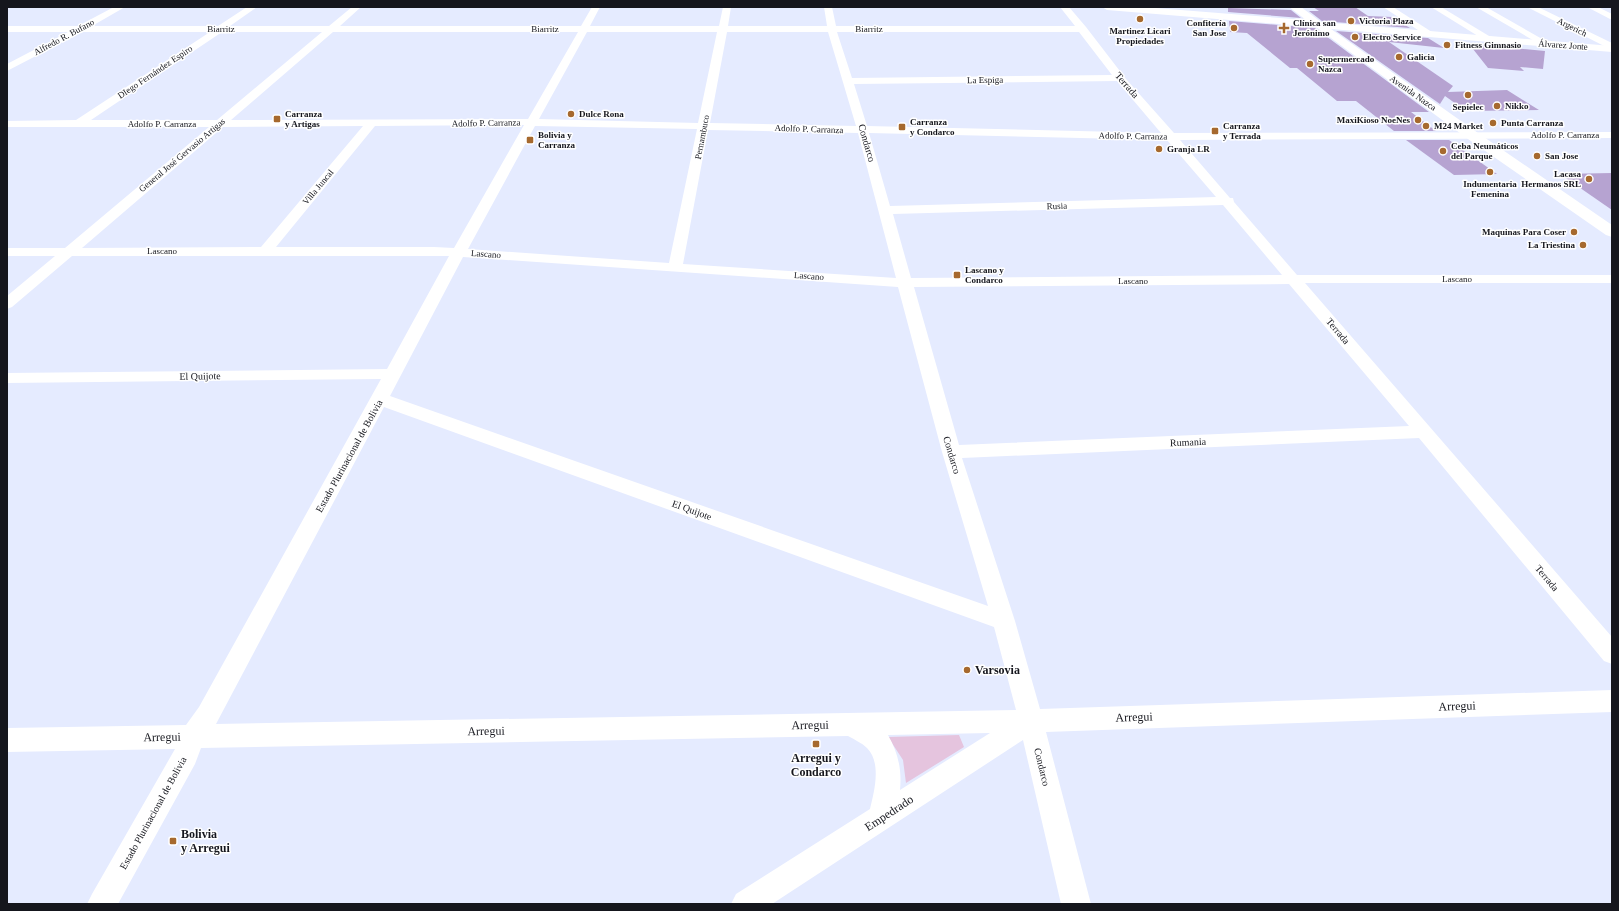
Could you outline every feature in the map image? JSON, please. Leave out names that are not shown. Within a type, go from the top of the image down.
[{"type":"main road","name":"Álvarez Jonte","points":[[1107,7],[1546,44],[1612,48]]},
{"type":"main road","name":"Avenida Nazca","points":[[1294,7],[1473,136],[1612,232]]},
{"type":"street","name":"Alfredo R. Bufano","points":[[7,68],[121,7]]},
{"type":"street","name":"DIego Fernández Espiro","points":[[78,124],[253,7]]},
{"type":"street","name":"General José Gervasio Artigas","points":[[7,304],[357,7]]},
{"type":"street","name":"Estado Plurinacional de Bolivia","points":[[102,904],[186,755],[192,737],[208,715],[530,122],[596,7]]},
{"type":"street","name":"Pernambuco","points":[[675,267],[722,30],[728,7]]},
{"type":"street","name":"Condarco","points":[[828,7],[832,29],[849,81],[951,452],[1004,621],[1031,721],[1076,904]]},
{"type":"street","name":"Terrada","points":[[1064,7],[1120,78],[1228,201],[1612,654]]},
{"type":"street","points":[[1387,7],[1430,34]]},
{"type":"street","points":[[1434,7],[1489,39]]},
{"type":"street","points":[[1480,7],[1546,44]]},
{"type":"street","name":"Argerich","points":[[1531,7],[1612,48]]},
{"type":"street","points":[[1592,7],[1612,17]]},
{"type":"street","name":"Biarritz","points":[[7,29],[1082,29]]},
{"type":"street","name":"La Espiga","points":[[849,81],[1120,78]]},
{"type":"street","name":"Adolfo P. Carranza","points":[[7,124],[371,124],[530,122],[863,131],[1173,137],[1612,135]]},
{"type":"street","name":"Villa Juncal","points":[[265,251],[371,124]]},
{"type":"street","name":"Rusia","points":[[885,210],[1228,201]]},
{"type":"street","name":"Lascano","points":[[7,252],[459,252],[904,283],[1294,279],[1612,279]]},
{"type":"street","name":"El Quijote","points":[[7,378],[394,374]]},
{"type":"street","name":"El Quijote","points":[[380,399],[1004,621]]},
{"type":"street","name":"Rumania","points":[[951,452],[1424,432]]},
{"type":"street","name":"Arregui","points":[[7,740],[1031,721],[1612,701]]},
{"type":"street","name":"Empedrado","points":[[746,904],[1031,721]]},
{"type":"street","points":[[852,724],[878,741],[886,761],[889,782],[881,818]]},
{"type":"shaded area","points":[[959,735],[964,747],[906,783],[903,760],[888,737]]},
{"type":"building","points":[[1313,7],[1355,7],[1368,16],[1392,17],[1410,28],[1322,21],[1309,11],[1319,11]]},
{"type":"building","points":[[1228,8],[1291,10],[1301,18],[1228,12]]},
{"type":"building","points":[[1229,21],[1315,28],[1429,112],[1411,112],[1436,131],[1394,131],[1356,101],[1337,101],[1297,68],[1290,68],[1247,33],[1230,32]]},
{"type":"building","points":[[1336,31],[1428,38],[1444,48],[1389,42],[1453,86],[1448,92],[1507,90],[1539,110],[1466,111],[1445,96],[1440,104]]},
{"type":"building","points":[[1469,44],[1545,51],[1543,69],[1520,67],[1524,71],[1488,68]]},
{"type":"building","points":[[1406,140],[1449,140],[1497,174],[1454,175]]},
{"type":"building","points":[[1612,173],[1612,210],[1560,174]]},
{"type":"place","name":"Martinez Licari Propiedades","points":[[1140,19]]},
{"type":"place","name":"Victoria Plaza","points":[[1351,21]]},
{"type":"place","name":"Confitería San Jose","points":[[1234,28]]},
{"type":"place","name":"Clínica san Jerónimo","points":[[1284,28]]},
{"type":"place","name":"Electro Service","points":[[1355,37]]},
{"type":"place","name":"Fitness Gimnasio","points":[[1447,45]]},
{"type":"place","name":"Galicia","points":[[1399,57]]},
{"type":"place","name":"Supermercado Nazca","points":[[1310,64]]},
{"type":"place","name":"Sepielec","points":[[1468,95]]},
{"type":"place","name":"Nikko","points":[[1497,106]]},
{"type":"place","name":"Dulce Rona","points":[[571,114]]},
{"type":"place","name":"Carranza y Artigas","points":[[277,119]]},
{"type":"place","name":"MaxiKioso NoeNes","points":[[1418,120]]},
{"type":"place","name":"Punta Carranza","points":[[1493,123]]},
{"type":"place","name":"M24 Market","points":[[1426,126]]},
{"type":"place","name":"Carranza y Condarco","points":[[902,127]]},
{"type":"place","name":"Carranza y Terrada","points":[[1215,131]]},
{"type":"place","name":"Bolivia y Carranza","points":[[530,140]]},
{"type":"place","name":"Granja LR","points":[[1159,149]]},
{"type":"place","name":"Ceba Neumáticos del Parque","points":[[1443,151]]},
{"type":"place","name":"San Jose","points":[[1537,156]]},
{"type":"place","name":"Indumentaria Femenina","points":[[1490,172]]},
{"type":"place","name":"Lacasa Hermanos SRL","points":[[1589,179]]},
{"type":"place","name":"Maquinas Para Coser","points":[[1574,232]]},
{"type":"place","name":"La Triestina","points":[[1583,245]]},
{"type":"place","name":"Lascano y Condarco","points":[[957,275]]},
{"type":"place","name":"Varsovia","points":[[967,670]]},
{"type":"place","name":"Arregui y Condarco","points":[[816,744]]},
{"type":"place","name":"Bolivia y Arregui","points":[[173,841]]}]
